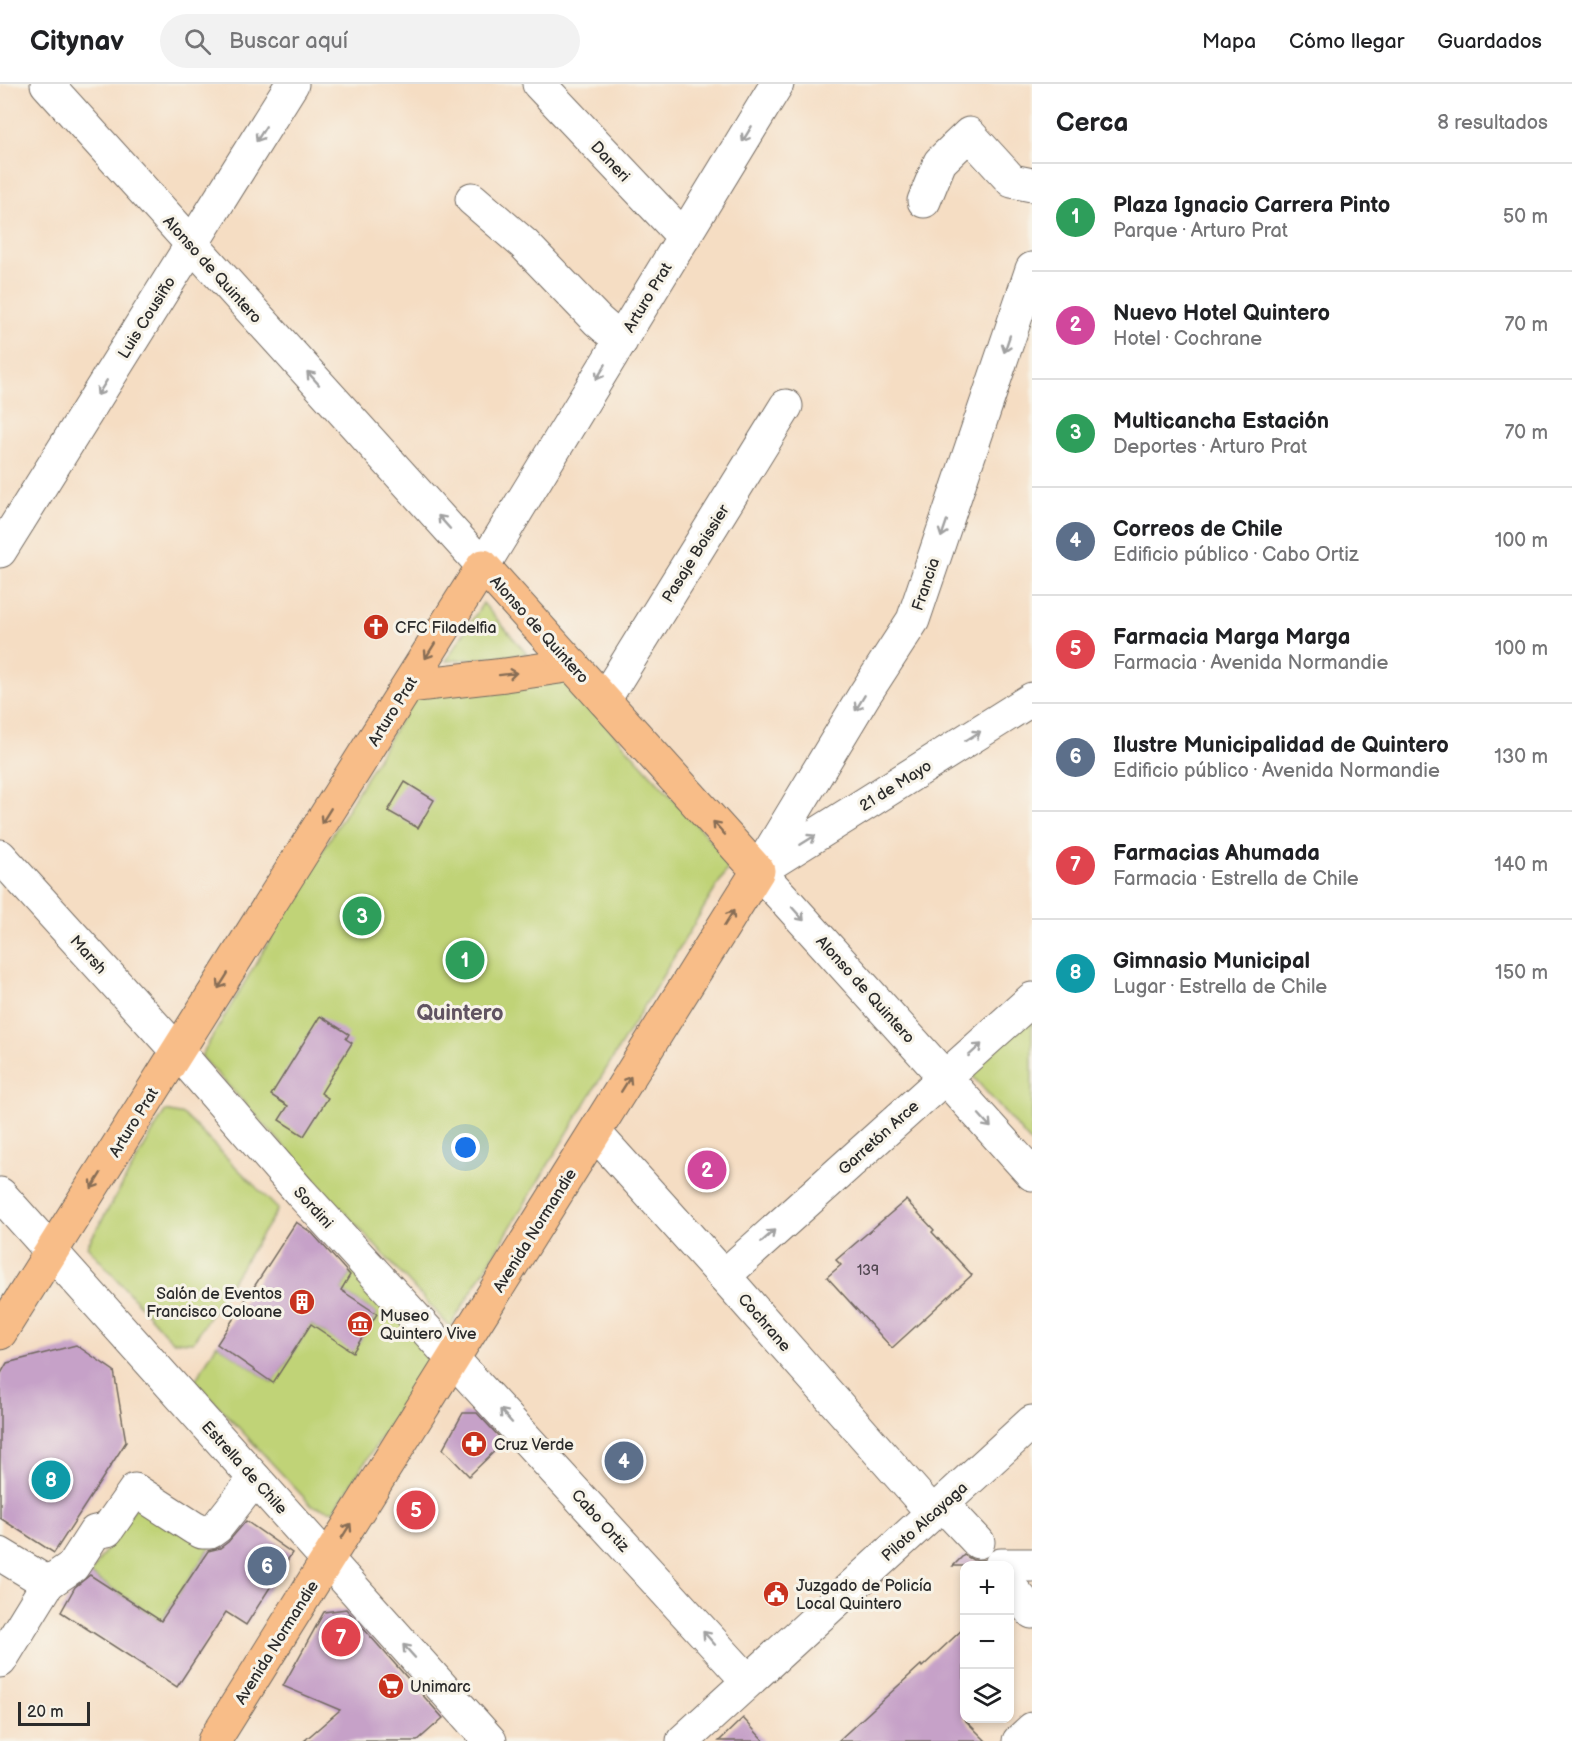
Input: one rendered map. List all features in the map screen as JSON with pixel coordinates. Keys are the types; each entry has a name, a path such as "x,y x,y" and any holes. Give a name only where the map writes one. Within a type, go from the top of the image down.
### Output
{"main road":[{"name":"Alonso de Quintero","path":"483,566 758,871"},
{"name":"Arturo Prat","path":"0,1333 483,566"},
{"path":"408,686 573,665"},
{"name":"Avenida Normandie","path":"214,1741 758,871"}],"street":[{"name":"Alonso de Quintero","path":"47,84 483,566"},
{"name":"Luis Cousiño","path":"0,550 292,84"},
{"name":"Daneri","path":"539,84 684,237"},
{"name":"Arturo Prat","path":"483,566 777,84"},
{"path":"924,201 940,162 969,134 1012,181 1032,184"},
{"path":"472,199 524,244 598,321 621,341"},
{"name":"Francia","path":"758,871 913,620 1032,269"},
{"name":"Pasaje Boissier","path":"604,700 786,406"},
{"name":"21 de Mayo","path":"758,871 1032,699"},
{"name":"Marsh","path":"0,856 178,1052"},
{"name":"Alonso de Quintero","path":"758,871 1032,1174"},
{"name":"Garretón Arce","path":"724,1276 1032,999"},
{"name":"Sordini","path":"178,1052 300,1192 453,1359"},
{"name":"Cochrane","path":"595,1133 937,1508 1006,1561"},
{"name":"Estrella de Chile","path":"0,1194 490,1741"},
{"name":"Cabo Ortiz","path":"453,1359 748,1681"},
{"name":"Piloto Alcayaga","path":"683,1741 1032,1422"},
{"path":"0,1661 48,1583 73,1566 95,1532 107,1530 135,1490 194,1528 202,1532 210,1532 217,1527 255,1479"},
{"path":"0,1554 48,1583"},
{"name":"Cochrane","path":"1014,1573 1032,1612"},
{"path":"230,1741 245,1693"},
{"path":"1019,1741 1032,1729"}],"green space":[{"path":"483,603 527,654 446,661"},
{"path":"560,674 731,863 450,1327 201,1056 414,697"},
{"path":"1032,1016 1032,1144 970,1073"},
{"path":"165,1111 184,1115 278,1209 193,1342 172,1341 87,1246"},
{"path":"355,1267 437,1350 334,1511 312,1506 195,1381 217,1344 273,1383 311,1324 353,1351 377,1314 341,1290"},
{"path":"140,1499 211,1546 161,1621 90,1574"}],"building":[{"path":"405,782 434,800 418,828 388,811"},
{"path":"320,1016 349,1034 346,1039 352,1043 321,1093 328,1098 304,1136 279,1120 288,1106 271,1095"},
{"path":"906,1200 972,1275 892,1348 827,1277 841,1265 836,1260"},
{"name":"Salón de Eventos Francisco Coloane","path":"296,1222 312,1233 350,1275 341,1290 377,1314 353,1352 311,1324 273,1383 217,1344"},
{"path":"76,1345 114,1371 126,1442 54,1553 0,1518 0,1375 7,1363"},
{"name":"Cruz Verde","path":"463,1413 477,1413 504,1442 469,1476 443,1449"},
{"path":"246,1521 292,1553 246,1625 226,1612 177,1687 61,1612 75,1587 90,1575 161,1621 208,1551 220,1548 228,1542"},
{"path":"964,1555 973,1560 984,1560 960,1561 960,1566 953,1566"},
{"path":"346,1609 443,1718 417,1741 304,1741 340,1710 283,1686 324,1612"},
{"path":"960,1632 960,1723 968,1723 986,1741 838,1741 921,1665 922,1667"},
{"path":"743,1718 764,1741 719,1741"}],"place":[{"name":"CFC Filadelfia","path":"376,627"},
{"name":"Multicancha Estación","path":"362,916"},
{"name":"Plaza Ignacio Carrera Pinto","path":"465,960"},
{"name":"Nuevo Hotel Quintero","path":"707,1170"},
{"name":"Salón de Eventos Francisco Coloane","path":"302,1302"},
{"name":"Museo Quintero Vive","path":"360,1324"},
{"name":"Cruz Verde","path":"474,1444"},
{"name":"Correos de Chile","path":"624,1461"},
{"name":"Gimnasio Municipal","path":"51,1480"},
{"name":"Farmacia Marga Marga","path":"416,1510"},
{"name":"Ilustre Municipalidad de Quintero","path":"267,1566"},
{"name":"Juzgado de Policía Local Quintero","path":"776,1594"},
{"name":"Farmacias Ahumada","path":"341,1637"},
{"name":"Unimarc","path":"391,1686"}],"district":[{"name":"Quintero","path":"460,1012"}]}
